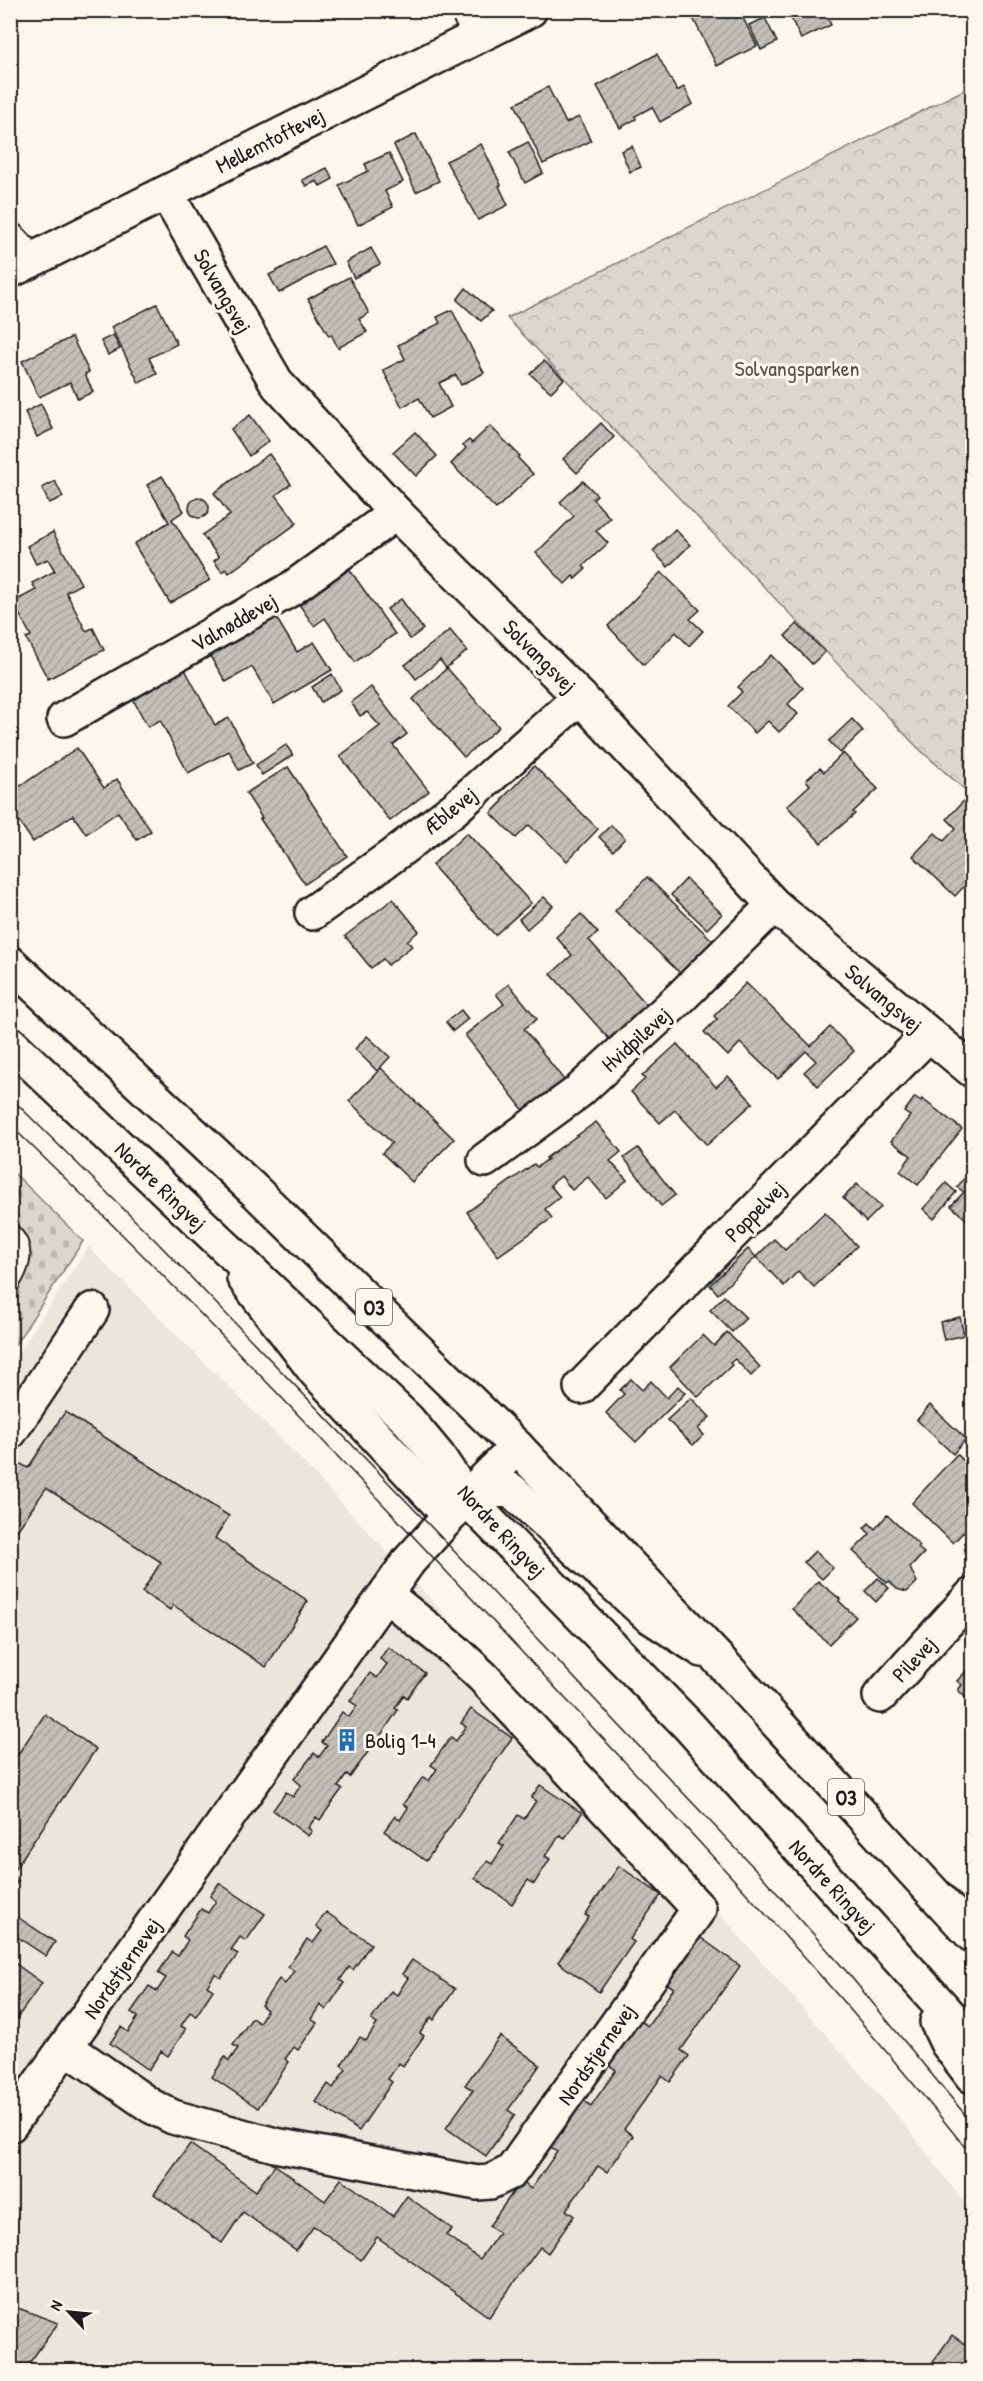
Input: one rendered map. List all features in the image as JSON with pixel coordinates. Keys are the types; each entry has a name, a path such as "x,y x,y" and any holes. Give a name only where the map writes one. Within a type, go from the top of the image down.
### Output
{"street":[{"name":"Mellemtoftevej","path":"17,257 166,193 467,24 530,10"},
{"name":"Solvangsvej","path":"166,193 278,385 396,513 580,697 774,905 972,1070"},
{"name":"Valnøddevej","path":"64,719 291,589 396,513"},
{"name":"Æblevej","path":"312,913 454,809 580,697"},
{"name":"Hvidpilevej","path":"485,1160 578,1092 679,999 774,905"},
{"name":"O3","path":"10,963 256,1192 518,1447 723,1664 972,1935"},
{"name":"Poppelvej","path":"581,1388 928,1035"},
{"name":"Nordre Ringvej","path":"10,1043 408,1420 438,1456 458,1507 687,1724 972,2040"},
{"path":"10,1432 92,1310"},
{"name":"Nordstjernevej","path":"10,2125 409,1561 458,1507 518,1447"},
{"path":"458,1507 487,1491 512,1490 648,1615 723,1664"},
{"name":"Nordstjernevej","path":"66,2047 151,2106 173,2117 275,2145 477,2183 490,2182 512,2172 699,1909 483,1677 453,1649 386,1595"},
{"name":"Pilevej","path":"880,1696 972,1595"},
{"path":"917,1980 947,2043 972,2076"}],"lane":[{"path":"10,1234 16,1239 20,1252 19,1264 10,1281"}],"shaded area":[{"path":"88,1247 295,1453 676,1864 906,2126 972,2213 972,2370 11,2370 11,1364"}],"green space":[{"name":"Solvangsparken","path":"972,86 972,796 918,748 507,318"},
{"path":"11,1170 83,1241 11,1351"}],"building":[{"path":"689,10 739,10 757,46 717,66"},
{"path":"787,10 824,10 831,25 801,39"},
{"path":"765,18 777,42 761,50 749,25"},
{"path":"657,54 677,91 684,87 693,104 660,122 652,107 635,116 636,119 620,128 597,86"},
{"path":"548,87 566,123 579,117 591,141 543,164 515,104"},
{"path":"416,134 439,181 416,192 394,145"},
{"path":"528,142 543,173 525,183 509,152"},
{"path":"481,144 508,205 478,220 446,161"},
{"path":"632,146 641,167 630,172 621,151"},
{"path":"389,153 403,182 385,191 393,207 358,225 339,185 368,171 365,164"},
{"path":"327,168 333,179 320,186 317,181 306,186 302,180"},
{"path":"323,246 333,264 279,293 269,275"},
{"path":"371,248 380,264 354,278 346,262"},
{"path":"349,277 369,313 359,319 367,332 338,348 308,299"},
{"path":"466,288 492,311 481,321 457,300"},
{"path":"157,304 177,344 149,358 157,374 139,383 111,327"},
{"path":"452,310 484,373 461,385 456,375 439,383 451,407 430,418 419,398 402,407 383,370 405,359 398,345 440,323 437,317"},
{"path":"113,335 120,349 108,355 101,341"},
{"path":"72,337 89,372 85,374 93,392 78,399 70,382 39,397 22,361"},
{"path":"544,361 564,379 551,392 530,374"},
{"path":"41,404 53,429 37,437 25,412"},
{"path":"250,415 269,441 249,456 231,429"},
{"path":"601,423 614,437 577,473 563,459"},
{"path":"490,426 520,456 518,458 533,474 496,509 451,464 466,448 463,445 469,440 472,443"},
{"path":"415,432 437,456 416,476 393,452"},
{"path":"269,454 291,484 276,495 297,523 229,573 226,569 222,572 214,561 219,557 202,535 230,515 214,493"},
{"path":"162,476 184,511 172,519 210,580 170,603 134,544 169,522 147,485"},
{"path":"55,481 63,497 49,503 42,488"},
{"path":"583,481 597,495 593,499 610,518 596,531 608,543 583,566 586,569 575,579 573,576 565,584 536,553 574,516 560,502"},
{"path":"199,498 206,501 209,508 206,515 199,518 192,515 189,508 192,501"},
{"path":"675,529 690,545 668,567 653,551"},
{"path":"53,532 81,584 66,592 86,631 93,628 104,650 48,679 26,638 31,636 13,602 36,590 32,583 55,571 48,559 36,564 27,546"},
{"path":"345,563 395,634 355,662 325,618 314,626 296,600"},
{"path":"661,572 700,610 690,619 703,631 689,646 676,632 644,665 608,626"},
{"path":"401,599 423,629 410,639 387,609"},
{"path":"272,611 297,652 314,642 332,670 274,704 252,667 226,682 208,653"},
{"path":"797,624 825,652 812,664 785,636"},
{"path":"450,630 467,651 446,668 440,660 416,679 405,665"},
{"path":"771,655 803,688 788,704 798,714 779,732 768,721 755,733 728,706 742,692 738,687"},
{"path":"181,662 215,725 229,718 253,763 239,770 229,751 188,773 160,720 148,727 128,690"},
{"path":"447,668 499,727 464,757 413,699"},
{"path":"332,674 341,690 321,702 312,687"},
{"path":"371,687 407,734 393,745 429,791 390,821 340,756 380,726 367,712 360,716 351,702"},
{"path":"852,719 863,731 840,753 829,741"},
{"path":"286,745 293,755 262,775 256,765"},
{"path":"77,748 104,788 117,779 151,831 137,840 118,812 86,834 73,815 33,842 10,808 10,793"},
{"path":"843,753 878,789 853,812 855,814 821,843 787,806 810,785 806,780 820,768 824,772"},
{"path":"534,766 598,829 567,861 529,825 516,838 491,813"},
{"path":"288,767 347,856 305,884 260,819 262,818 246,793"},
{"path":"968,796 972,800 972,882 970,880 955,896 913,856 935,833 944,841 956,828 947,819"},
{"path":"611,825 625,838 613,851 599,837"},
{"path":"467,833 531,903 495,935 432,865"},
{"path":"647,877 714,942 682,975 615,911"},
{"path":"686,879 722,914 707,929 671,895"},
{"path":"544,897 553,906 527,929 519,919"},
{"path":"393,899 419,931 407,941 412,946 388,965 383,959 371,968 345,936"},
{"path":"581,914 598,933 589,940 648,1006 610,1040 551,974 572,955 556,937"},
{"path":"746,983 811,1046 830,1027 854,1051 818,1086 804,1072 816,1061 806,1051 778,1079 740,1043 728,1056 704,1032 717,1019 714,1016"},
{"path":"509,984 537,1019 524,1029 564,1080 524,1111 465,1035 504,1004 496,994"},
{"path":"461,1010 468,1019 453,1031 446,1022"},
{"path":"367,1036 390,1057 377,1071 355,1049"},
{"path":"677,1044 716,1087 728,1076 753,1103 707,1145 675,1110 660,1123 631,1092 645,1079 642,1076"},
{"path":"381,1068 454,1139 412,1182 382,1153 392,1143 349,1101"},
{"path":"915,1097 921,1101 922,1099 962,1129 918,1185 900,1171 911,1156 891,1141 910,1116 904,1112"},
{"path":"596,1122 621,1152 610,1161 627,1180 606,1198 588,1177 572,1190 561,1176 550,1185 560,1197 545,1209 552,1218 498,1256 467,1212 534,1164 537,1167"},
{"path":"638,1148 675,1195 661,1206 624,1158"},
{"path":"972,1169 972,1213 967,1220 951,1206 964,1192 957,1187"},
{"path":"946,1183 956,1192 934,1219 923,1209"},
{"path":"857,1184 881,1207 866,1222 843,1198"},
{"path":"825,1212 857,1246 814,1287 798,1271 784,1286 756,1257 774,1239 785,1250"},
{"path":"748,1249 756,1257 718,1294 710,1285"},
{"path":"724,1296 746,1318 732,1332 710,1310"},
{"path":"960,1317 964,1335 944,1340 940,1322"},
{"path":"727,1332 760,1367 751,1376 735,1359 730,1363 732,1365 698,1397 670,1367 703,1335 714,1346"},
{"path":"631,1379 642,1390 651,1381 667,1398 678,1386 685,1393 636,1442 606,1413 624,1394 620,1390"},
{"path":"691,1398 710,1417 698,1429 704,1435 693,1445 667,1420"},
{"path":"930,1405 966,1439 953,1454 917,1420"},
{"path":"65,1412 229,1516 215,1538 308,1601 266,1667 173,1605 170,1610 142,1592 161,1562 46,1488 10,1541 10,1462 12,1459 28,1468"},
{"path":"957,1454 972,1469 972,1512 968,1517 972,1523 953,1543 912,1503"},
{"path":"887,1515 920,1546 918,1548 924,1553 910,1568 917,1582 907,1592 897,1589 889,1581 887,1583 853,1551 870,1534 864,1528 869,1523 875,1529"},
{"path":"815,1551 833,1568 822,1579 804,1562"},
{"path":"878,1578 889,1588 876,1602 865,1591"},
{"path":"818,1581 840,1599 839,1601 856,1617 829,1644 792,1609"},
{"name":"Bolig 1-4","path":"388,1647 425,1673 407,1698 404,1695 395,1708 398,1710 379,1738 375,1735 366,1747 370,1749 350,1777 347,1774 338,1787 342,1789 320,1820 316,1817 308,1828 312,1831 308,1836 273,1810 286,1792 293,1797 301,1785 294,1779 314,1753 319,1757 327,1746 322,1742 342,1712 349,1717 357,1706 350,1701 370,1673 377,1678 387,1664 380,1659"},
{"path":"972,1665 972,1704 958,1690 962,1685 957,1681"},
{"path":"471,1709 512,1738 426,1861 384,1831 395,1816 400,1820 408,1808 403,1804 423,1777 429,1781 437,1769 431,1765 451,1737 456,1741 466,1727 461,1723"},
{"path":"45,1714 96,1749 10,1876 10,1766"},
{"path":"540,1785 582,1813 565,1838 560,1835 545,1856 550,1859 534,1884 528,1880 512,1904 475,1878 487,1861 492,1864 504,1846 499,1843 518,1815 524,1819 536,1801 531,1798"},
{"path":"619,1866 661,1895 630,1939 634,1942 599,1992 558,1962 589,1917 585,1915"},
{"path":"10,1876 18,1881 10,1892"},
{"path":"219,1883 265,1914 246,1941 240,1937 231,1950 238,1954 221,1978 215,1974 207,1986 213,1990 196,2016 190,2012 181,2026 186,2029 168,2056 161,2051 149,2070 110,2043 121,2027 128,2032 138,2017 131,2012 149,1986 157,1991 166,1978 158,1973 172,1952 178,1956 188,1940 183,1936 201,1909 208,1913 216,1901 210,1896"},
{"path":"10,1912 55,1942 46,1956 10,1932"},
{"path":"326,1912 371,1944 353,1970 349,1967 340,1980 344,1983 326,2010 320,2005 311,2019 317,2023 298,2050 294,2047 285,2059 289,2062 258,2108 212,2077 225,2057 229,2061 238,2048 233,2045 252,2018 259,2023 267,2010 261,2005 279,1979 285,1984 294,1971 288,1967 307,1939 313,1943 322,1931 316,1926"},
{"path":"697,1935 740,1966 681,2050 689,2056 670,2082 662,2076 624,2129 633,2136 607,2172 598,2166 566,2210 574,2216 548,2253 540,2247 489,2317 377,2237 361,2260 314,2226 296,2250 243,2212 222,2243 154,2194 190,2144 256,2191 275,2165 325,2201 341,2179 393,2216 407,2196 452,2229 446,2235 480,2259 499,2233 489,2226 521,2181 531,2189 557,2152 548,2145 581,2098 591,2106 616,2070 606,2063 637,2019 648,2026 674,1988 664,1982"},
{"path":"412,1960 455,1989 434,2020 431,2017 420,2033 424,2036 403,2066 399,2063 388,2079 392,2082 359,2131 316,2102 328,2084 333,2088 346,2069 341,2065 360,2037 366,2041 377,2024 371,2020 391,1991 397,1995 408,1978 402,1974"},
{"path":"13,1962 42,1983 10,2028 10,1966"},
{"path":"500,2036 540,2065 508,2110 515,2115 486,2156 446,2128 473,2090 465,2085"},
{"path":"10,2305 58,2323 26,2370 10,2370"},
{"path":"952,2335 970,2348 972,2345 972,2370 927,2370"},
{"path":"337,2361 348,2370 329,2370"}],"tram line":[{"path":"10,1097 155,1240 761,1875 847,1972 972,2123"},
{"path":"10,1125 76,1188 268,1384 635,1773 808,1961 972,2156"}],"place":[{"name":"Bolig 1-4","path":"347,1740"}]}
